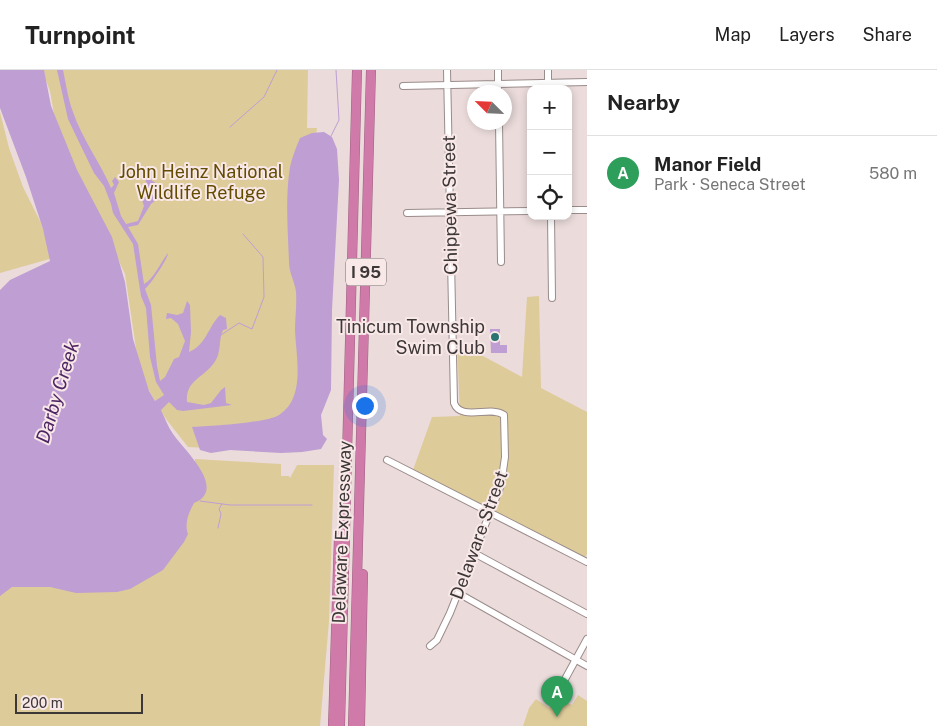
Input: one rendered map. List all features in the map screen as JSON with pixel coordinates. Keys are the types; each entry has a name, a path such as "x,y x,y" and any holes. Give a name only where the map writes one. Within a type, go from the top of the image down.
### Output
{"highway":[{"name":"Delaware Expressway","path":"340,726 357,70"},
{"name":"Delaware Expressway","path":"353,726 371,70"},
{"path":"333,726 338,561 347,446"},
{"path":"360,474 363,524 360,726"},
{"path":"328,726 334,688"},
{"path":"361,693 365,726"}],"street":[{"name":"Chippewa Street","path":"447,70 453,341"},
{"path":"498,70 498,84"},
{"path":"548,70 548,85"},
{"path":"558,85 587,82"},
{"path":"403,86 527,85"},
{"path":"499,130 501,262"},
{"path":"572,210 587,210"},
{"path":"407,213 527,211"},
{"path":"551,220 552,298"},
{"name":"Delaware Street","path":"430,646 437,640 458,593 501,485 505,468 504,416 501,412 466,412 456,407 454,401 453,341"},
{"path":"388,460 587,562"},
{"path":"474,552 587,614"},
{"path":"458,593 587,666"},
{"path":"558,692 587,640"}],"green space":[{"name":"John Heinz National Wildlife Refuge","path":"42,70 308,70 307,128 317,128 313,159 299,393 267,451 188,447 166,419 148,389 138,362 125,274 117,257 107,249 54,114 50,91"},
{"path":"0,112 9,148 23,187 41,223 53,258 0,273"},
{"path":"539,296 541,388 587,412 587,554 585,557 413,470 432,417 460,416 457,342 522,377 527,297"},
{"path":"195,459 281,464 281,476 289,476 290,478 297,465 334,465 329,621 320,726 0,726 0,587 195,463"},
{"path":"578,695 587,701 587,726 523,726 529,708 536,699 549,708 556,697 572,705"}],"water":[{"name":"Darby Creek","path":"0,70 44,70 51,106 77,170 112,237 125,282 133,339 149,391 155,401 164,395 156,382 150,357 146,308 141,296 133,244 113,213 104,186 94,173 68,119 57,70 63,70 70,102 77,122 111,188 114,185 112,181 115,177 119,182 114,193 121,216 126,224 138,221 144,206 142,200 148,188 145,178 147,175 165,189 160,193 161,196 151,204 138,225 128,227 138,244 144,284 154,275 168,253 151,283 145,289 151,305 160,381 165,377 174,359 179,357 185,341 178,324 171,318 166,319 167,313 177,315 183,313 187,301 190,305 191,332 189,352 199,345 220,315 226,318 227,329 223,330 216,359 210,368 192,384 187,395 187,402 204,405 211,403 225,387 226,403 232,405 183,411 177,410 169,402 161,410 173,434 200,469 207,489 203,497 194,503 190,510 187,522 188,534 184,542 163,570 130,589 117,592 76,593 50,587 12,587 0,596 0,290 10,280 50,261 43,229 0,108"},
{"path":"324,132 332,137 337,149 339,180 332,310 331,390 321,415 323,435 327,439 321,449 302,452 281,453 230,450 211,453 200,450 192,427 238,424 273,418 287,408 293,398 298,376 295,330 296,297 289,266 288,179 300,138 312,133"},
{"name":"Tinicum Township Swim Club","path":"490,329 500,329 500,345 507,345 507,353 491,353"}],"waterway":[{"path":"230,127 264,97 277,70"},
{"path":"331,136 339,120 336,70"},
{"path":"221,335 239,323 252,329 264,297 263,257 243,234"},
{"path":"200,501 230,505 312,505"},
{"path":"218,528 221,514 219,509 222,504"}],"place":[{"name":"Tinicum Township Swim Club","path":"495,337"},
{"name":"Manor Field","path":"557,717"}]}
